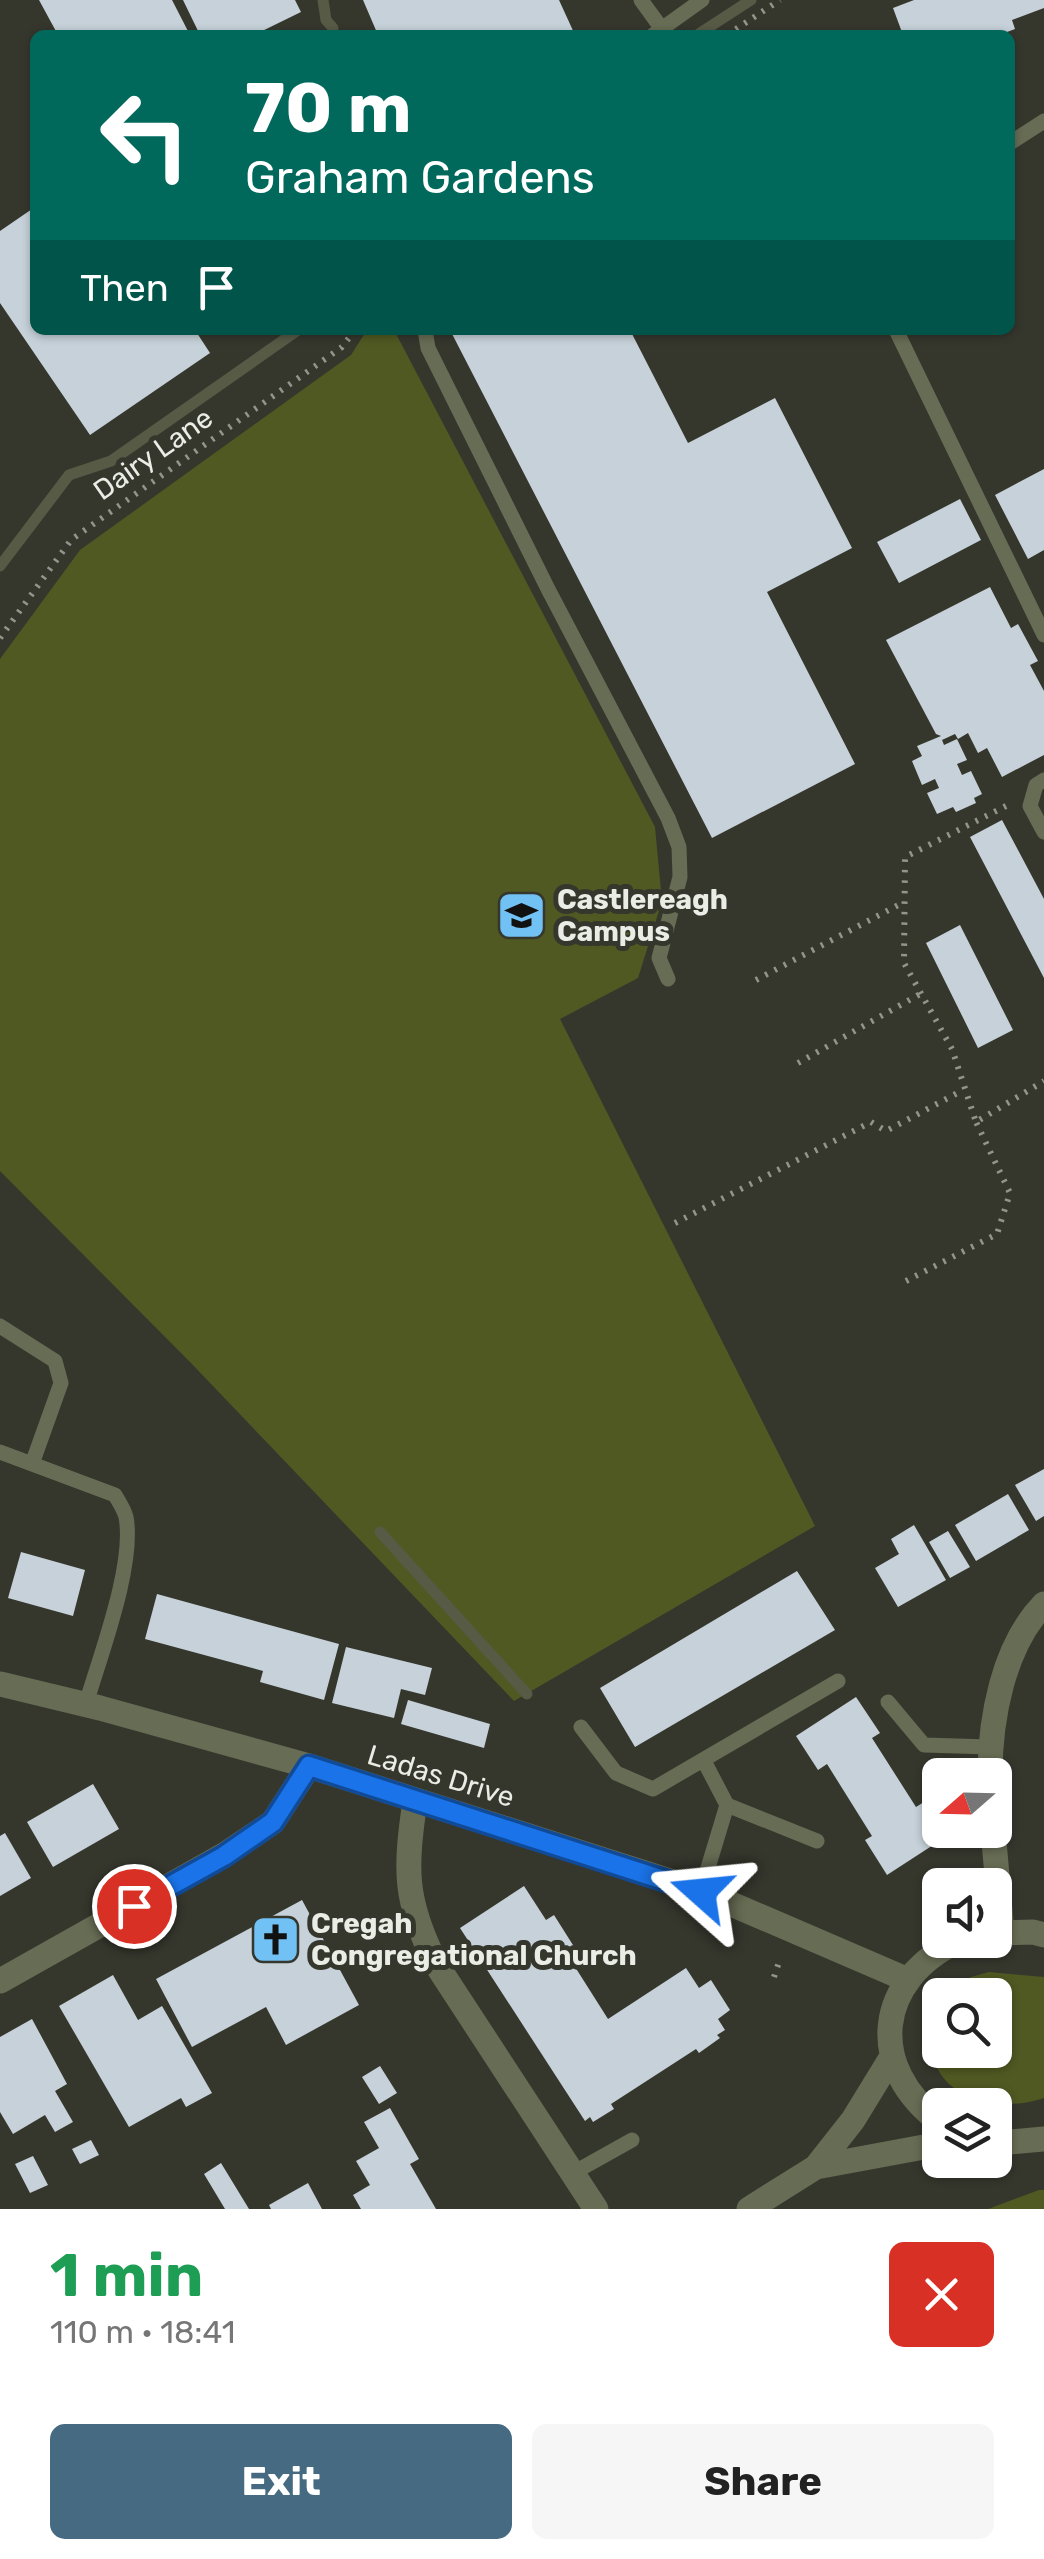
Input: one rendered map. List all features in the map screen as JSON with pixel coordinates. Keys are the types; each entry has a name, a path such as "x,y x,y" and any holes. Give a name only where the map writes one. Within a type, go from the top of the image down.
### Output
{"street":[{"path":"990,1758 1004,1681 1017,1642 1044,1604"},
{"name":"Ladas Drive","path":"0,1684 309,1766 701,1892 908,1980"},
{"path":"0,1980 224,1856 273,1822 309,1766"},
{"path":"415,1801 406,1877 416,1924 436,1964 596,2209"},
{"path":"1012,1933 1040,1932"},
{"path":"922,2106 906,2091 890,2058 887,2035 908,1980 930,1958"},
{"path":"749,2209 816,2167 853,2120 890,2058"},
{"path":"1012,2142 1044,2138"},
{"path":"816,2167 922,2147"}],"lane":[{"path":"641,0 657,30"},
{"path":"661,30 702,0"},
{"path":"1015,141 1044,122"},
{"path":"426,335 428,348 513,520 668,818 679,847 680,876 658,958 668,979"},
{"path":"898,335 1044,634"},
{"path":"1044,780 1036,785 1030,806 1044,832"},
{"path":"0,1326 54,1361 61,1383 32,1464"},
{"path":"0,1452 115,1495 126,1514 126,1544 112,1616 86,1704"},
{"path":"582,1727 616,1773 653,1789 838,1681"},
{"path":"888,1702 924,1745 990,1747"},
{"path":"704,1761 727,1805 817,1841"},
{"path":"701,1892 727,1805"},
{"path":"573,2173 632,2140"}],"path":[{"path":"735,30 780,0"},
{"name":"Dairy Lane","path":"0,638 71,540 342,348 352,335"},
{"path":"906,1281 997,1234 1010,1193 976,1122 952,1049 904,963 905,856 1010,803 1030,806"},
{"path":"756,980 904,902"},
{"path":"798,1063 920,994"},
{"path":"976,1122 1044,1081"},
{"path":"675,1223 872,1122 886,1131 964,1090"}],"green space":[{"path":"364,335 397,335 655,827 662,901 638,978 560,1019 815,1526 514,1701 191,1363 0,1171 0,659 80,550 351,355"},
{"path":"989,1972 1044,1977 1044,2098 1012,2104 1012,2088 954,2088 937,2068 1012,2068 1012,1978 971,1977"},
{"path":"1044,2190 1044,2209 988,2209"}],"building":[{"path":"39,0 172,0 187,30 55,30"},
{"path":"183,0 295,0 301,12 264,30 198,30"},
{"path":"363,0 559,0 573,30 376,30"},
{"path":"914,0 1044,0 1044,8 1012,20 1012,30 901,30 893,8"},
{"path":"30,210 30,335 198,335 210,353 90,435 0,303 0,231"},
{"path":"453,335 633,335 688,443 775,398 852,548 767,592 855,764 712,838"},
{"path":"1044,469 1044,550 1028,559 995,495"},
{"path":"960,499 981,540 899,583 877,542"},
{"path":"990,587 1011,628 1018,624 1038,661 1030,665 1044,691 1044,755 1002,777 987,748 978,753 968,733 958,739 955,734 942,740 944,745 957,739 967,760 957,764 962,775 971,771 982,794 974,798 976,803 956,812 953,807 937,814 927,793 939,788 935,779 922,785 912,761 922,756 917,746 941,736 936,734 886,640"},
{"path":"1002,820 1044,899 1044,978 970,837"},
{"path":"960,925 1013,1030 978,1048 926,943"},
{"path":"1044,1469 1044,1516 1036,1521 1015,1485"},
{"path":"1008,1494 1029,1530 976,1561 955,1525"},
{"path":"914,1525 946,1580 898,1607 875,1568 899,1554 891,1539"},
{"path":"948,1531 970,1567 950,1578 929,1542"},
{"path":"21,1552 85,1570 73,1616 8,1598"},
{"path":"797,1571 835,1630 635,1747 600,1688"},
{"path":"157,1594 339,1644 324,1700 260,1682 263,1671 145,1639"},
{"path":"346,1647 432,1668 425,1695 401,1689 394,1718 332,1703"},
{"path":"856,1697 880,1733 872,1738 916,1807 922,1803 922,1848 929,1848 887,1875 865,1840 872,1836 827,1764 818,1770 796,1736"},
{"path":"408,1700 490,1724 484,1748 401,1724"},
{"path":"93,1784 119,1829 53,1867 27,1822"},
{"path":"5,1833 31,1878 0,1896 0,1836"},
{"path":"524,1886 546,1920 554,1915 578,1953 570,1959 608,2019 686,1968 699,1988 711,1980 730,2010 718,2019 725,2030 717,2035 720,2038 699,2053 696,2049 611,2104 614,2109 593,2122 590,2117 585,2121 460,1928"},
{"name":"Cregah Congregational Church","path":"302,1900 359,2005 286,2045 266,2007 192,2047 156,1979"},
{"path":"113,1975 138,2020 162,2006 212,2093 186,2107 181,2098 129,2127 59,2006"},
{"path":"32,2019 67,2084 55,2091 73,2122 55,2132 45,2115 13,2134 0,2112 0,2037"},
{"path":"380,2066 397,2093 379,2104 362,2077"},
{"path":"390,2108 419,2159 410,2164 436,2209 361,2209 353,2195 370,2185 356,2161 379,2148 364,2122"},
{"path":"91,2140 99,2155 80,2164 72,2149"},
{"path":"33,2156 48,2185 30,2193 15,2164"},
{"path":"221,2163 249,2209 225,2209 204,2174"},
{"path":"308,2183 322,2209 271,2209 269,2205"}],"waterway":[{"path":"323,0 326,20 333,28"},
{"path":"705,30 751,0"},
{"path":"0,566 69,475 111,461 291,335"},
{"path":"380,1532 527,1694"}],"place":[{"name":"Castlereagh Campus","path":"522,915"},
{"name":"Cregah Congregational Church","path":"276,1939"}],"route":[{"path":"134,1906 224,1856 273,1822 309,1766 701,1892"}]}
